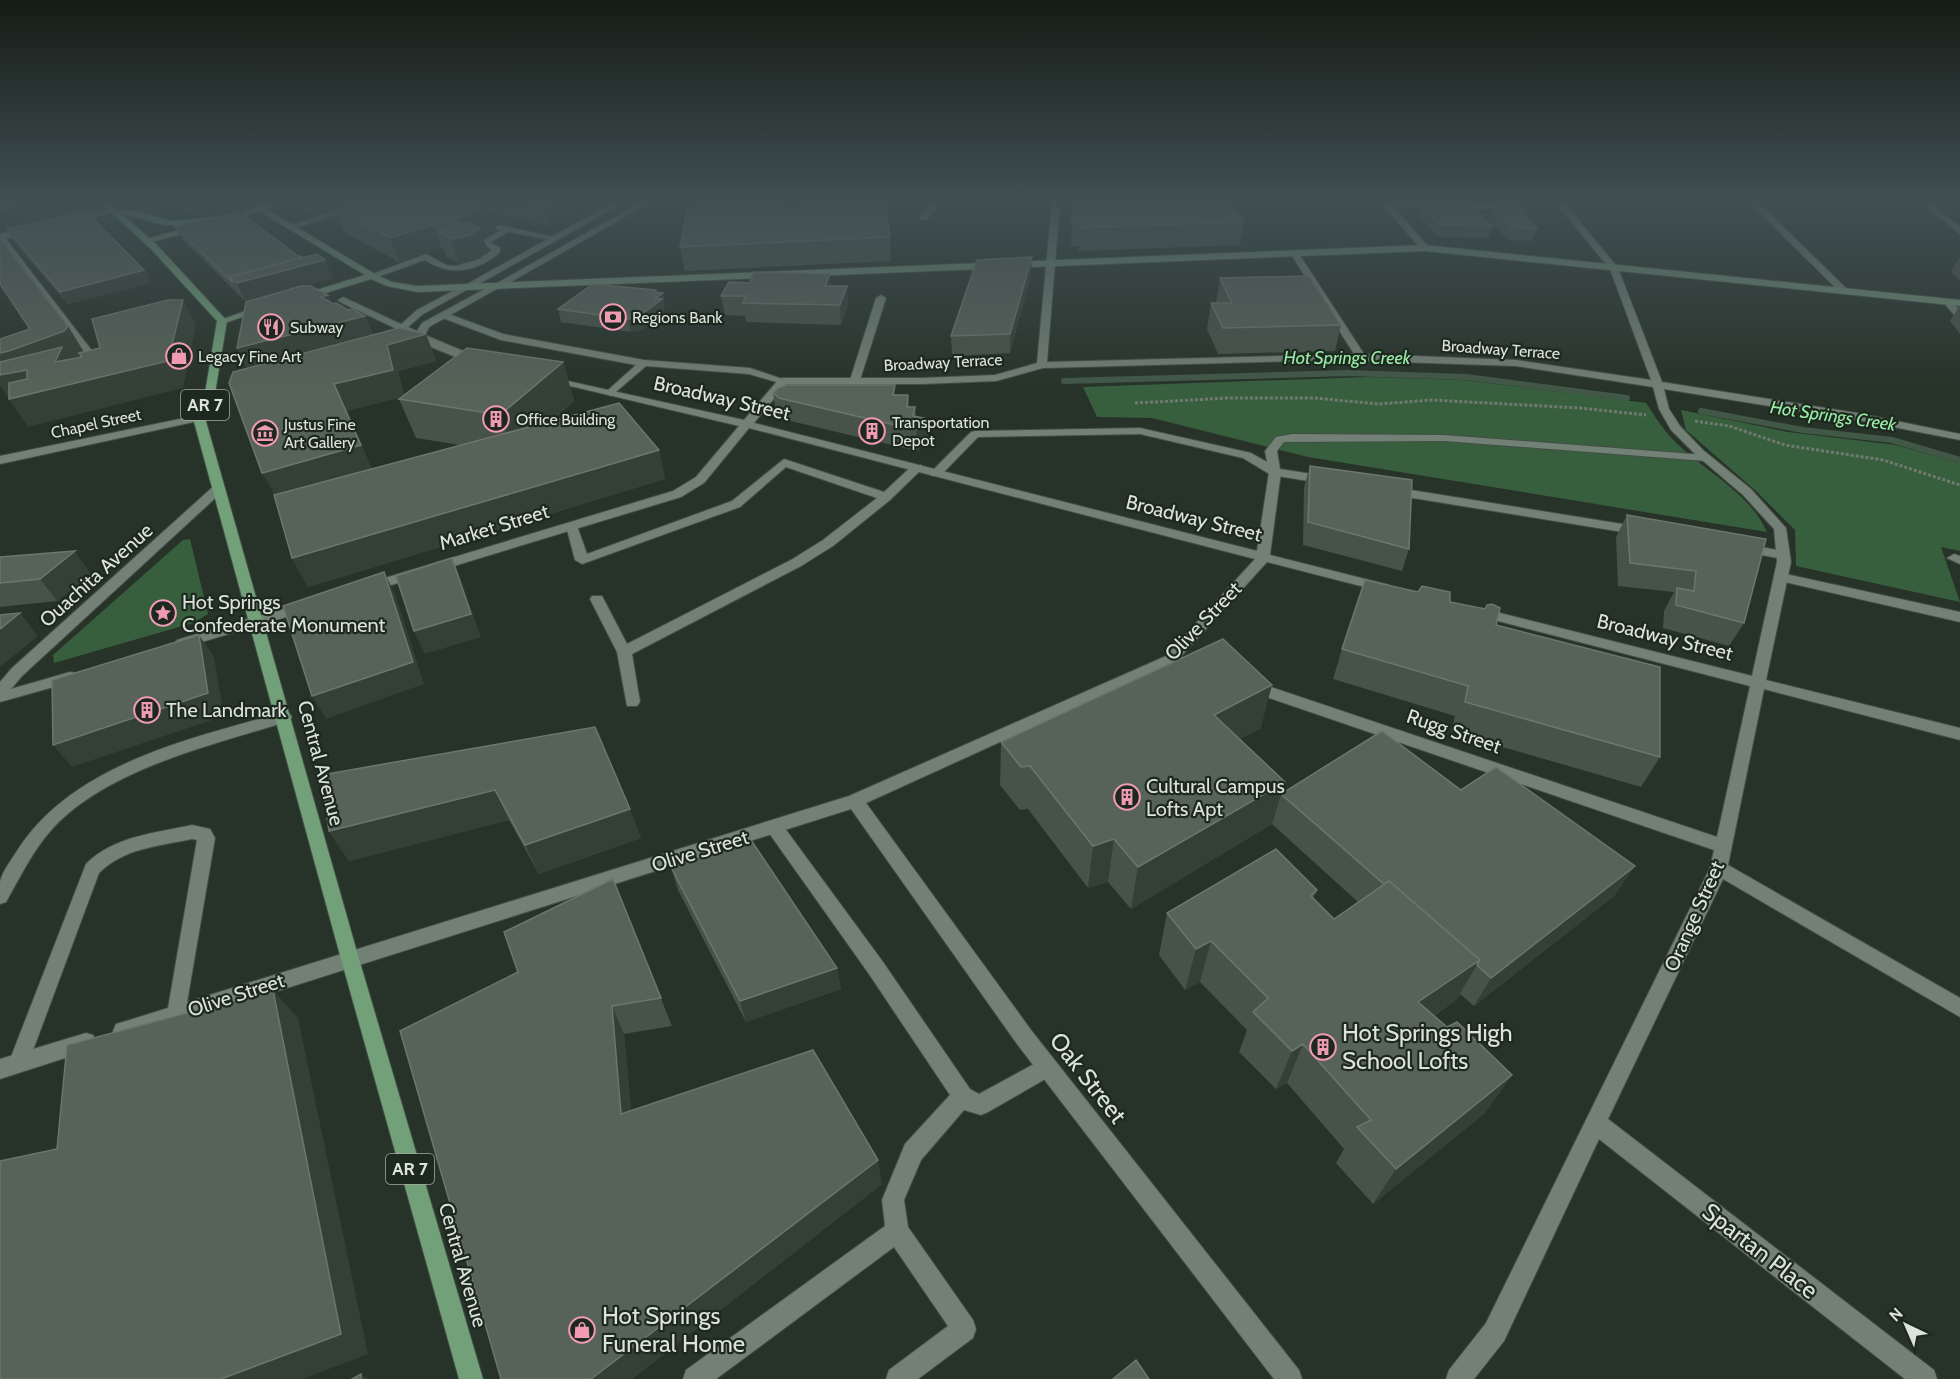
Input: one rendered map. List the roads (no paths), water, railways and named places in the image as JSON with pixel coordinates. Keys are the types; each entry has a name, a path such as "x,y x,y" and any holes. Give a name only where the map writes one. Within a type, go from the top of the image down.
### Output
{"main road":[{"path":"170,265 222,321 276,305"},
{"path":"354,265 390,284 417,289 1017,265"},
{"path":"1598,265 1960,303"},
{"path":"297,298 372,276"},
{"name":"AR 7","path":"199,418 210,393 222,321"},
{"name":"Central Avenue","path":"199,418 350,959 471,1379"}],"street":[{"path":"22,265 88,352 79,361 60,368"},
{"path":"372,276 401,265"},
{"path":"440,265 455,268 469,265"},
{"path":"408,333 420,312 506,265"},
{"path":"408,333 534,265"},
{"path":"1042,365 1051,265"},
{"path":"1302,265 1359,356"},
{"path":"1818,265 1844,291"},
{"name":"Orange Street","path":"1458,1379 1495,1332 1719,868 1781,577 1783,555 1780,528 1747,492 1706,458 1675,428 1669,418 1614,267"},
{"path":"855,380 881,298"},
{"path":"343,300 408,333 469,358 491,364"},
{"path":"1948,302 1960,316"},
{"name":"Broadway Terrace","path":"443,315 501,337 644,363 750,371 783,381 996,378 1042,365 1359,356 1515,363 1585,370 1658,385 1895,422 1960,436"},
{"path":"611,393 644,363"},
{"name":"Broadway Street","path":"535,374 746,424 1401,592"},
{"name":"Market Street","path":"356,591 677,494 700,480 783,381"},
{"name":"Chapel Street","path":"0,460 199,418"},
{"path":"936,473 975,434 1140,431 1247,455 1275,472 1334,481"},
{"path":"1263,558 1275,472 1271,451 1280,439 1292,437 1444,438 1706,458"},
{"path":"572,526 582,560 736,504 784,463 886,497"},
{"path":"624,652 796,563 828,543 886,497 917,468"},
{"name":"Ouachita Avenue","path":"0,692 17,672 164,541 219,488"},
{"path":"1382,489 1653,533"},
{"path":"1736,547 1783,555"},
{"name":"Olive Street","path":"0,1069 775,828 855,801 1177,661 1263,558"},
{"path":"1781,577 1960,616"},
{"path":"597,599 624,652 632,702"},
{"path":"167,648 312,604"},
{"name":"Broadway Street","path":"1470,610 1960,734"},
{"path":"0,697 89,671"},
{"name":"Rugg Street","path":"1239,682 1723,846"},
{"path":"0,897 30,843 56,815 92,790 131,769 170,754 284,717"},
{"name":"Oak Street","path":"855,801 1047,1067 1290,1379"},
{"path":"775,828 876,968 963,1096 971,1103 981,1105 1047,1067"},
{"path":"19,1062 92,869 100,858 119,848 192,832 204,834 206,838 177,1014"},
{"path":"1719,868 1960,1008"},
{"path":"898,1379 964,1329 897,1231 893,1200 913,1152 963,1096"},
{"name":"Spartan Place","path":"1596,1123 1925,1379"},
{"path":"695,1379 897,1231"}],"waterway":[{"name":"Hot Springs Creek","path":"1064,381 1348,373 1466,377 1627,398"},
{"name":"Hot Springs Creek","path":"1701,411 1803,430 1892,440 1960,460"}],"place":[{"name":"Regions Bank","path":"613,317"},
{"name":"Subway","path":"271,327"},
{"name":"Legacy Fine Art","path":"179,356"},
{"name":"Office Building","path":"496,419"},
{"name":"Transportation Depot","path":"872,431"},
{"name":"Justus Fine Art Gallery","path":"265,433"},
{"name":"Hot Springs Confederate Monument","path":"163,613"},
{"name":"The Landmark","path":"147,710"},
{"name":"Cultural Campus Lofts Apt","path":"1127,797"},
{"name":"Hot Springs High School Lofts","path":"1323,1047"},
{"name":"Hot Springs Funeral Home","path":"582,1330"}]}
